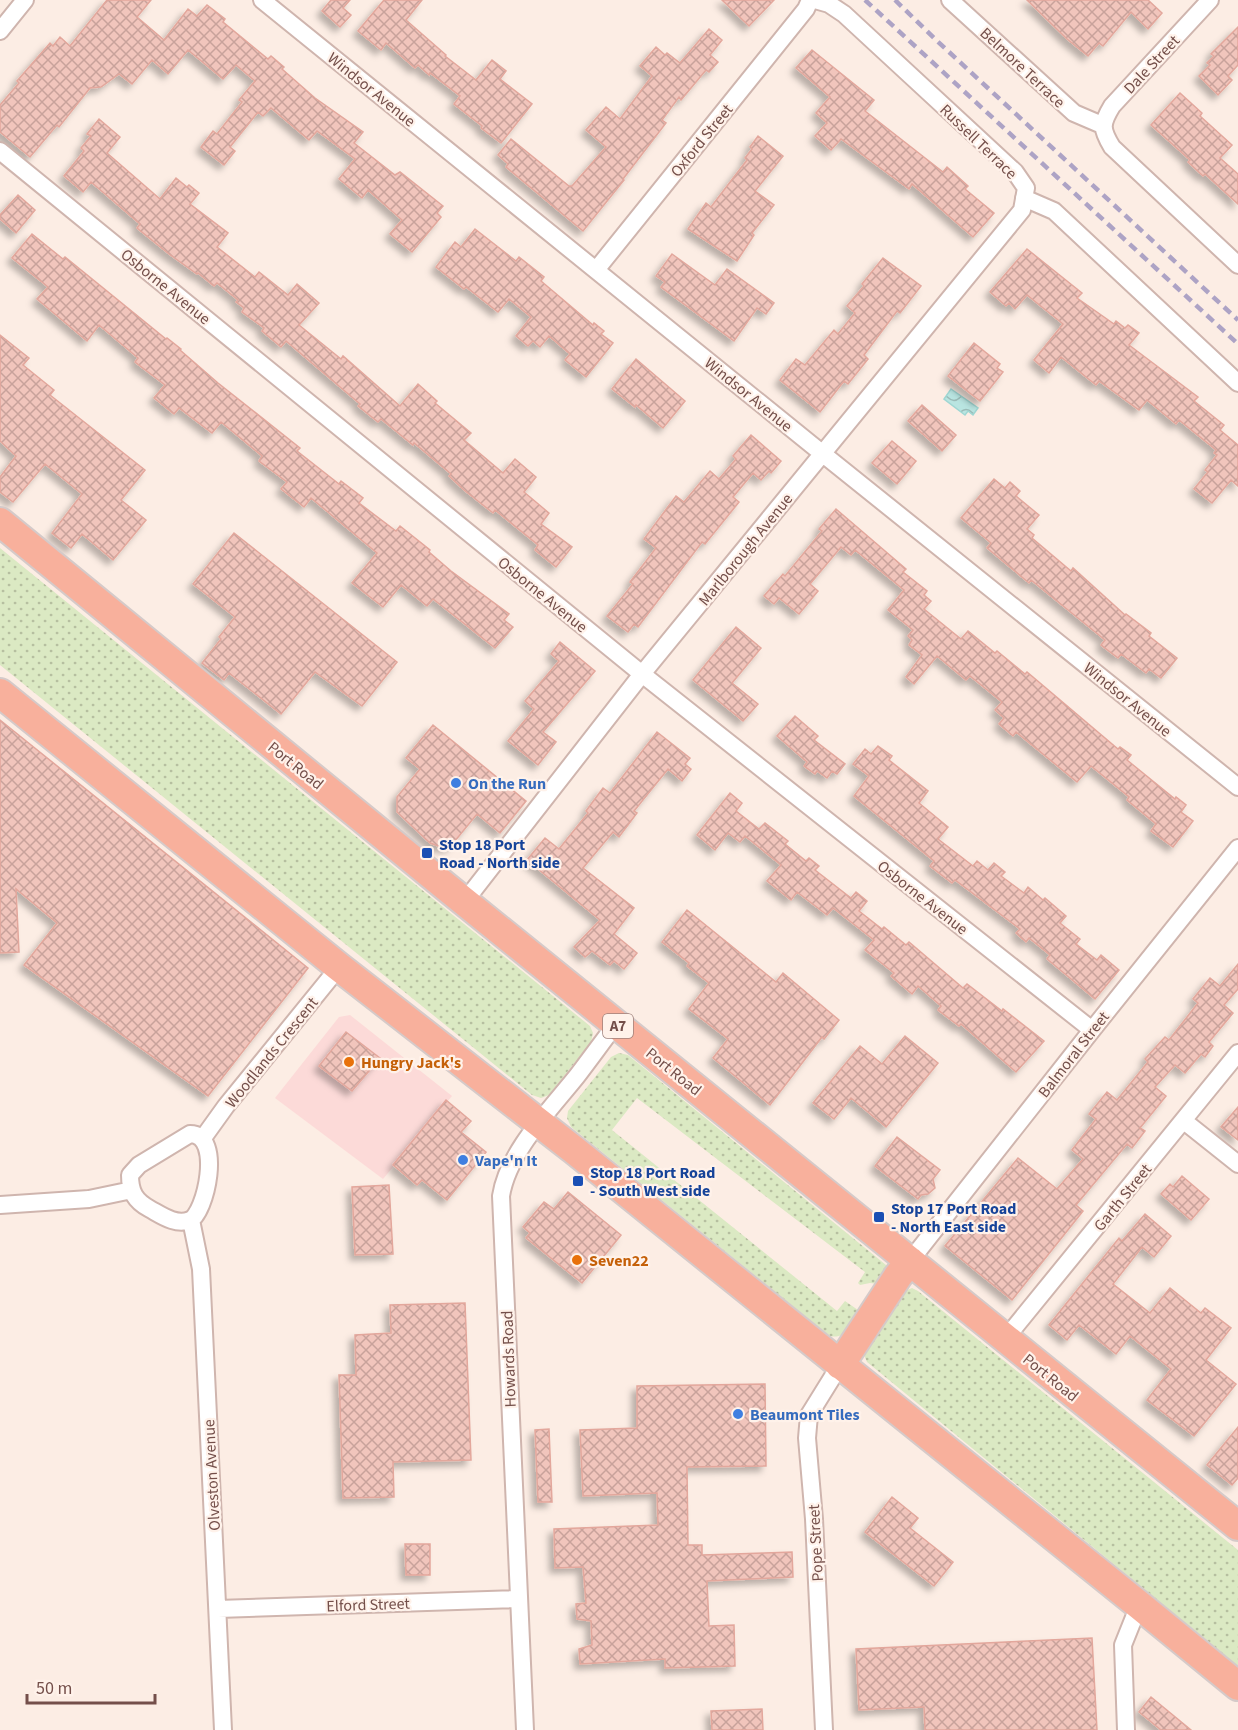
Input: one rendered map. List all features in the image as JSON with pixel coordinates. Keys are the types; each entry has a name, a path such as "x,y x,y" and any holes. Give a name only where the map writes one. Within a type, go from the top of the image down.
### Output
{"highway":[{"name":"Port Road","path":"0,522 1005,1340 1238,1526"},
{"path":"0,693 339,967 539,1122 1238,1686"},
{"path":"840,1365 910,1261"}],"street":[{"path":"0,31 25,0"},
{"name":"Windsor Avenue","path":"262,0 1238,787"},
{"name":"Belmore Terrace","path":"950,0 1074,113 1103,130 1112,147 1238,265"},
{"name":"Dale Street","path":"1103,130 1112,106 1210,0"},
{"name":"Oxford Street","path":"596,270 810,3"},
{"name":"Russell Terrace","path":"810,3 828,4 844,14 1015,172 1026,188 1024,198 1054,211 1238,383"},
{"name":"Osborne Avenue","path":"0,150 642,674 1092,1030"},
{"name":"Marlborough Avenue","path":"465,901 642,674 1019,213 1024,198"},
{"name":"Balmoral Street","path":"910,1261 1238,848"},
{"name":"Woodlands Crescent","path":"203,1138 226,1106 339,967"},
{"name":"Howards Road","path":"525,1730 501,1196 504,1179 513,1161 539,1122 616,1024"},
{"name":"Garth Street","path":"1005,1340 1238,1053"},
{"path":"1184,1121 1238,1164"},
{"path":"190,1134 198,1134 203,1138 208,1149 209,1166 201,1206 191,1220 183,1222 166,1218 140,1204 132,1190 130,1175 140,1165 190,1134"},
{"path":"0,1204 89,1199 132,1190"},
{"name":"Olveston Avenue","path":"191,1220 201,1269 223,1730"},
{"name":"Pope Street","path":"824,1730 814,1519 807,1438 812,1409 840,1365"},
{"name":"Elford Street","path":"218,1609 518,1599"},
{"path":"1126,1730 1123,1645 1139,1605"}],"shaded area":[{"path":"350,1015 452,1096 383,1179 275,1098 339,1017"}],"green space":[{"path":"0,548 590,1026 593,1033 591,1042 549,1095 541,1098 532,1095 0,665"},
{"path":"619,1053 628,1055 886,1265 878,1284 860,1285 858,1283 865,1272 637,1098 612,1130 837,1311 845,1301 858,1310 856,1321 850,1330 840,1336 830,1336 571,1127 567,1118 568,1111 611,1057"},
{"path":"912,1288 1238,1550 1238,1666 867,1362 864,1355 866,1348 900,1293"}],"water":[{"path":"951,389 978,408 973,415 968,411 965,415 944,399"}],"building":[{"path":"107,0 151,0 137,17 164,40 188,9 197,16 207,5 225,19 223,22 268,59 271,56 284,67 282,69 315,98 363,132 354,143 395,175 400,172 443,206 437,213 441,217 412,252 390,234 402,220 368,190 362,198 339,179 355,159 317,131 309,140 271,108 263,116 258,112 230,147 235,151 224,165 201,147 213,131 217,134 242,102 239,100 255,81 236,65 223,79 188,50 168,74 152,60 132,84 119,74 101,87 90,88 59,127 57,125 30,157 0,132 0,105 19,83 17,81 50,43 53,46 60,37 70,46"},
{"path":"331,0 350,0 343,8 351,15 340,27 322,11"},
{"path":"384,0 422,0 406,20 445,56 476,80 492,60 506,71 500,79 532,104 501,143 454,104 460,96 418,65 415,68 386,43 381,50 358,31"},
{"path":"722,0 774,0 749,26"},
{"path":"1027,0 1148,0 1162,13 1148,29 1131,12 1103,46 1099,43 1088,56"},
{"path":"1238,27 1238,65 1228,76 1232,80 1218,95 1199,76 1210,65 1207,63 1214,56 1211,54"},
{"path":"709,29 722,40 710,55 718,62 709,72 706,70 681,100 679,97 662,120 666,123 583,231 506,167 508,164 498,155 511,139 569,186 572,186 606,147 586,130 606,107 620,119 652,76 640,66 656,47 680,63"},
{"path":"812,50 874,100 865,111 943,172 947,167 968,186 965,189 994,213 973,237 912,184 909,189 841,139 831,150 815,136 827,123 816,113 830,97 796,68"},
{"path":"1180,93 1202,113 1200,116 1232,145 1220,158 1238,174 1238,204 1205,174 1203,176 1188,162 1190,160 1151,125"},
{"path":"99,119 120,137 107,153 160,199 176,178 199,193 190,204 228,233 217,247 255,277 259,272 288,295 297,284 319,303 299,325 341,359 343,356 400,406 418,384 437,401 435,403 471,433 464,440 503,473 515,459 536,477 524,492 549,513 541,524 572,547 556,567 535,550 538,545 495,510 493,513 464,490 449,476 451,474 414,443 413,445 381,419 378,422 286,341 281,347 262,331 264,328 242,312 244,308 236,302 238,300 217,283 214,286 137,228 140,224 91,182 83,192 64,176 84,151 81,148 91,136 87,134"},
{"path":"758,136 783,156 755,191 774,205 752,233 754,235 737,261 688,229 706,203 711,207 747,160 745,158 752,149 750,147"},
{"path":"18,195 35,210 16,233 0,219 0,215"},
{"path":"475,229 516,261 519,257 544,277 541,281 593,325 594,323 604,331 601,334 613,343 586,377 565,360 570,354 549,336 540,347 533,341 528,346 516,336 531,317 509,299 498,312 436,267 455,242 461,247"},
{"path":"32,234 63,259 65,257 181,349 218,383 300,448 297,451 339,484 341,481 363,498 359,503 396,531 400,526 430,550 429,552 451,571 509,614 504,620 513,627 495,648 433,599 427,606 401,585 383,607 352,583 377,553 311,498 304,507 281,489 287,482 259,461 262,456 221,422 212,433 179,408 174,414 154,398 165,385 135,362 138,358 99,325 87,341 37,299 48,287 12,258"},
{"path":"1027,249 1082,293 1077,298 1114,324 1116,321 1125,328 1128,325 1139,333 1129,345 1198,397 1194,401 1224,425 1220,430 1238,445 1238,486 1231,480 1212,503 1194,489 1208,472 1205,470 1217,455 1214,453 1216,450 1179,420 1176,424 1147,400 1139,410 1099,381 1096,385 1061,357 1049,373 1034,360 1063,324 1027,295 1015,309 1009,303 1006,306 990,292"},
{"path":"672,254 715,285 727,269 774,303 766,314 757,308 734,341 661,287 665,282 656,276"},
{"path":"883,258 921,286 900,313 897,311 864,355 868,359 848,384 844,381 820,412 780,380 796,359 805,365 834,330 838,334 855,313 847,306"},
{"path":"0,335 29,358 23,365 54,390 50,395 145,470 121,500 146,520 113,560 82,534 71,548 52,533 82,494 45,464 13,502 0,492 0,477 16,456 0,441"},
{"path":"974,343 1000,364 997,368 1003,372 980,401 948,376"},
{"path":"636,359 685,401 663,428 636,405 635,407 612,389"},
{"path":"922,405 956,435 942,451 908,421"},
{"path":"751,435 781,461 771,473 769,471 761,480 753,473 733,497 739,502 705,544 702,542 638,627 634,624 628,632 607,616 633,584 630,582 656,548 644,539 676,496 684,502 710,471 719,479 736,459 733,456"},
{"path":"892,441 916,461 897,484 872,463"},
{"path":"994,479 1005,488 1010,482 1020,491 1016,496 1039,515 1027,529 1034,535 1032,538 1071,571 1073,568 1125,615 1151,633 1149,636 1177,658 1161,678 1149,669 1146,673 1121,654 1118,658 1101,645 1105,640 1031,580 1029,583 987,548 991,543 961,518"},
{"path":"836,509 906,569 903,572 927,591 924,595 931,601 924,609 961,639 968,631 1025,674 1027,672 1118,749 1120,747 1131,755 1127,760 1175,799 1176,797 1186,805 1181,812 1193,821 1173,847 1151,831 1156,824 1127,800 1129,797 1091,766 1077,782 1016,732 1013,736 999,724 1004,718 995,710 1002,702 970,676 966,680 937,656 914,684 906,677 922,655 909,645 912,640 908,636 913,630 888,610 904,590 855,550 851,555 841,547 810,584 818,591 799,614 779,598 774,604 764,596 783,574 785,576 822,531 819,529"},
{"path":"234,533 397,662 362,706 315,672 281,714 229,673 224,680 202,663 235,617 193,584"},
{"path":"736,627 761,648 732,683 758,704 743,721 693,680"},
{"path":"560,642 595,671 543,732 556,742 538,765 508,741 534,709 525,701 559,661 551,654"},
{"path":"795,716 818,736 814,740 845,764 837,774 832,771 827,778 817,771 815,774 804,766 807,762 777,736"},
{"path":"0,720 308,968 208,1096 24,965 57,923 16,889 19,952 0,953"},
{"name":"On the Run","path":"433,725 526,801 500,833 477,814 450,847 441,847 430,843 397,812 397,797 420,769 406,758"},
{"path":"657,732 690,758 685,764 691,769 682,781 668,769 634,811 637,813 619,837 613,832 583,868 634,908 614,934 637,953 624,969 614,961 610,965 592,951 585,957 574,947 600,920 527,860 545,838 559,849 588,813 586,811 603,788 610,793"},
{"path":"878,746 892,756 889,760 928,791 919,803 948,827 938,839 973,866 977,861 988,870 994,863 1005,872 1001,876 1024,893 1028,887 1043,900 1045,898 1066,916 1060,923 1080,939 1076,944 1097,960 1101,955 1119,970 1095,999 1047,959 1050,955 1029,938 1026,942 1016,933 1020,929 955,880 952,883 930,866 934,861 854,796 869,776 853,764 865,749 871,754"},
{"path":"730,793 742,803 736,811 759,829 765,823 788,841 785,844 806,861 809,858 819,866 815,870 851,898 856,892 867,901 859,911 906,945 909,942 963,988 967,984 1044,1041 1016,1072 961,1024 959,1026 938,1010 941,1006 918,986 912,994 891,976 894,973 865,950 874,940 833,908 827,915 797,892 791,900 767,881 781,865 745,836 740,842 728,833 715,850 697,835"},
{"path":"687,910 776,982 783,973 839,1020 824,1039 822,1037 770,1105 713,1058 728,1039 689,1009 709,983 687,966 689,963 662,942"},
{"path":"1238,964 1238,989 1224,1005 1233,1013 1209,1042 1213,1046 1205,1057 1201,1054 1185,1073 1175,1065 1155,1087 1166,1096 1140,1128 1145,1131 1132,1148 1127,1144 1076,1205 1083,1211 1012,1300 945,1246 1018,1158 1057,1189 1083,1159 1072,1150 1096,1119 1089,1114 1107,1092 1117,1100 1148,1062 1145,1059 1165,1037 1169,1040 1198,1003 1193,999 1210,978 1220,986"},
{"name":"Hungry Jack's","path":"346,1032 380,1058 352,1091 319,1066"},
{"path":"905,1036 938,1063 886,1127 851,1098 834,1119 813,1103 860,1046 882,1064"},
{"path":"446,1100 471,1121 461,1132 486,1152 447,1200 422,1180 417,1185 393,1165"},
{"path":"1238,1107 1238,1140 1221,1127"},
{"path":"897,1137 940,1170 933,1179 935,1188 918,1199 875,1166"},
{"path":"1182,1176 1209,1199 1191,1220 1161,1194 1170,1184 1173,1187"},
{"path":"389,1185 393,1254 355,1255 352,1187"},
{"name":"Seven22","path":"568,1192 621,1235 582,1283 526,1238 530,1233 523,1227 544,1202 554,1209"},
{"path":"1145,1214 1171,1236 1154,1257 1142,1247 1113,1284 1150,1313 1170,1288 1201,1313 1205,1308 1231,1328 1206,1360 1236,1384 1194,1436 1147,1400 1171,1369 1130,1336 1116,1354 1079,1325 1067,1340 1049,1325 1119,1238 1122,1241"},
{"path":"465,1303 471,1460 393,1462 394,1497 343,1498 339,1375 356,1375 355,1335 391,1333 390,1305"},
{"path":"765,1384 766,1466 687,1467 688,1545 702,1545 702,1555 792,1552 793,1577 707,1581 709,1626 734,1625 735,1666 665,1668 665,1659 580,1664 579,1649 592,1645 591,1621 577,1619 576,1604 586,1603 583,1567 555,1568 554,1529 658,1525 657,1493 583,1496 580,1430 637,1428 637,1386"},
{"path":"1238,1427 1238,1478 1232,1485 1207,1465"},
{"path":"549,1429 552,1502 538,1502 535,1430"},
{"path":"892,1497 918,1518 910,1528 953,1562 934,1586 865,1532"},
{"path":"405,1544 430,1544 430,1575 406,1575"},
{"path":"1092,1638 1097,1730 925,1730 924,1707 859,1710 856,1649"},
{"path":"1151,1697 1191,1730 1161,1730 1139,1712"},
{"path":"762,1709 763,1730 712,1730 711,1711"}],"railway":[{"path":"865,0 1238,344"},
{"path":"895,0 1238,320"}],"place":[{"name":"On the Run","path":"456,783"},
{"name":"Stop 18 Port Road - North side","path":"427,853"},
{"name":"Hungry Jack's","path":"349,1062"},
{"name":"Vape'n It","path":"463,1160"},
{"name":"Stop 18 Port Road - South West side","path":"578,1181"},
{"name":"Stop 17 Port Road - North East side","path":"879,1217"},
{"name":"Seven22","path":"577,1260"},
{"name":"Beaumont Tiles","path":"738,1414"}]}
